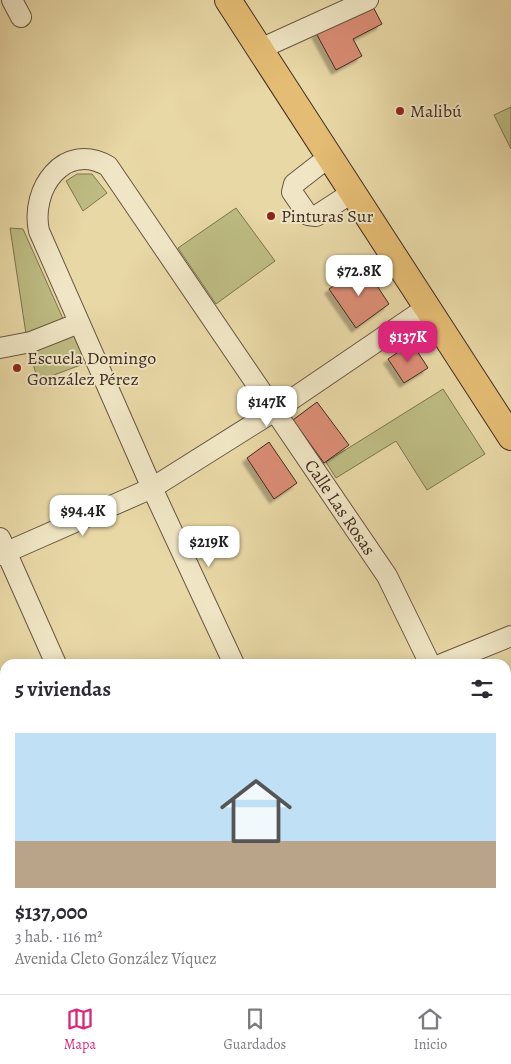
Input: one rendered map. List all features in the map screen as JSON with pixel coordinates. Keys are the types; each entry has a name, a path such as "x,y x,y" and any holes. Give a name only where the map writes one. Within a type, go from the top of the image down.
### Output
{"main road":[{"path":"228,0 511,437"}],"street":[{"path":"260,50 368,0"},
{"path":"330,156 294,184 292,192 308,215 312,216 316,216 353,192"},
{"name":"Calle Las Rosas","path":"79,323 40,230 36,216 38,201 44,186 55,172 69,161 84,157 98,160 108,166 276,410 387,576 428,659"},
{"path":"54,659 2,548 152,488 276,410 426,308"},
{"path":"0,348 31,342 79,323 152,488 232,659"},
{"path":"454,659 511,636"}],"shaded area":[{"path":"511,107 511,149 494,115"},
{"path":"77,174 92,174 107,193 83,211 66,181"},
{"path":"236,208 275,261 216,304 178,248"},
{"path":"10,228 23,229 64,321 26,334"},
{"path":"72,332 86,363 38,381 29,349"},
{"path":"443,389 485,454 427,490 396,441 336,478 326,462"}],"building":[{"path":"371,3 382,24 353,39 362,56 336,70 316,33"},
{"path":"364,266 389,304 356,328 329,289"},
{"path":"412,343 428,368 404,383 388,359"},
{"path":"317,402 349,445 324,463 293,420"},
{"path":"269,442 297,483 274,499 247,458"}],"place":[{"name":"Malibú","path":"400,111"},
{"name":"Pinturas Sur","path":"271,216"},
{"name":"Escuela Domingo González Pérez","path":"17,368"}]}
